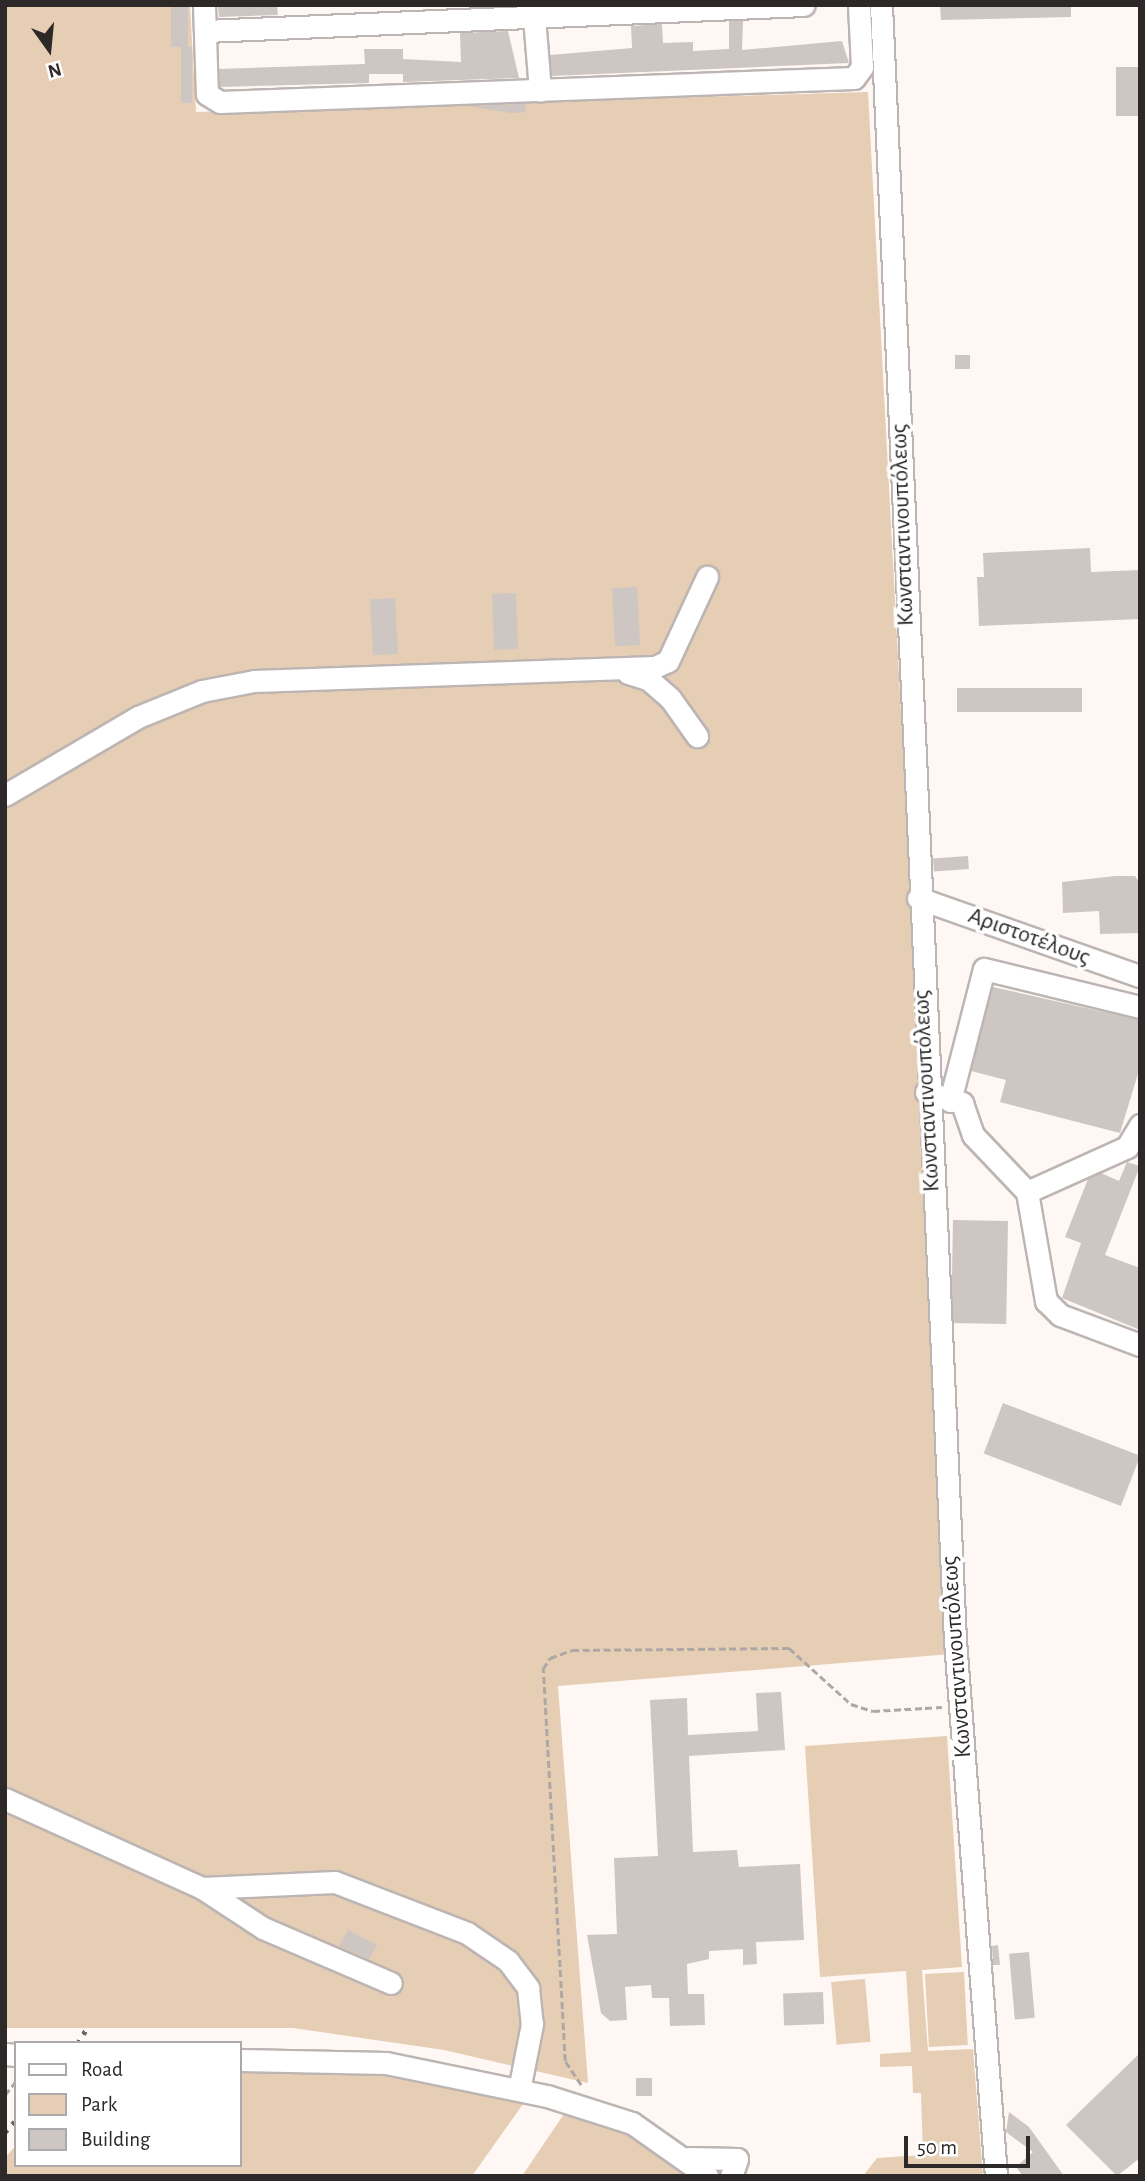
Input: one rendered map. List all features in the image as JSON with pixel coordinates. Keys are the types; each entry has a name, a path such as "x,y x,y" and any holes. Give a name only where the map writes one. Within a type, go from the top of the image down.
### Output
{"street":[{"path":"204,5 207,94 220,102 854,78 862,68 859,5"},
{"path":"206,31 533,11 803,5"},
{"name":"Κωνσταντινουπόλεως","path":"881,5 926,1092 960,1706 996,2176"},
{"path":"533,11 540,91"},
{"path":"5,795 138,717 202,691 254,681 626,672 668,661 707,577"},
{"path":"626,672 648,679 670,698 697,736"},
{"name":"Αριστοτέλους","path":"918,898 1140,976"},
{"path":"950,1101 984,970 1140,1007"},
{"path":"926,1092 962,1103 973,1135 1027,1192 1046,1301 1060,1315 1140,1345"},
{"path":"1027,1192 1127,1147 1140,1125"},
{"path":"5,1799 202,1888 263,1928 391,1983"},
{"path":"202,1888 335,1882 467,1933 508,1961 528,1988 532,2024 519,2090"},
{"path":"242,2060 386,2063 596,2109 688,2158 708,2176"},
{"path":"688,2158 737,2160 731,2176"}],"path":[{"path":"596,2109 565,2061 543,1669 550,1658 572,1650 789,1648 851,1704 873,1711 960,1706"}],"green space":[{"path":"5,5 190,5 196,112 868,92 951,1654 558,1686 588,2083 444,2050 293,2028 5,2028"},
{"path":"947,1736 962,1967 922,1970 928,2051 973,2049 983,2176 863,2176 877,2158 923,2155 921,2093 913,2093 912,2066 880,2067 880,2054 911,2052 906,1971 820,1977 805,1746"},
{"path":"964,1972 968,2045 929,2047 925,1974"},
{"path":"865,1979 870,2042 837,2045 831,1982"},
{"path":"242,2067 351,2068 523,2104 472,2176 5,2176 5,2158 14,2147 14,2167 242,2167"},
{"path":"566,2111 644,2140 687,2176 522,2176"}],"building":[{"path":"171,5 188,5 188,47 171,47"},
{"path":"218,5 277,5 278,15 219,17"},
{"path":"940,5 1071,5 1071,17 941,20"},
{"path":"729,21 743,21 742,50 842,41 849,63 552,76 550,55 632,48 631,26 662,24 663,43 693,42 693,51 729,49"},
{"path":"508,31 519,78 403,82 403,74 369,74 369,83 220,87 219,69 365,64 364,49 403,49 403,59 461,62 460,33"},
{"path":"181,47 192,47 192,103 181,103"},
{"path":"1116,67 1140,67 1140,116 1116,116"},
{"path":"525,104 526,112 511,113 468,106"},
{"path":"955,355 970,355 970,369 955,369"},
{"path":"1090,548 1091,572 1140,570 1140,619 979,626 977,577 984,577 983,553"},
{"path":"637,587 640,645 615,646 612,588"},
{"path":"516,593 518,649 494,650 492,594"},
{"path":"395,598 398,654 373,655 370,599"},
{"path":"957,688 1082,688 1082,712 957,712"},
{"path":"968,856 969,869 934,871 933,858"},
{"path":"1135,876 1140,884 1140,933 1100,934 1099,911 1063,913 1062,882"},
{"path":"993,987 1140,1020 1140,1067 1120,1133 1000,1102 1006,1080 971,1071"},
{"path":"1127,1162 1140,1166 1105,1255 1140,1268 1140,1330 1062,1298 1081,1243 1065,1237 1088,1179 1101,1173 1119,1181"},
{"path":"953,1220 1008,1221 1006,1324 951,1323"},
{"path":"1003,1403 1140,1456 1121,1506 984,1453"},
{"path":"781,1692 785,1750 689,1756 693,1852 737,1850 739,1867 800,1864 804,1940 756,1942 757,1964 743,1965 743,1949 709,1951 709,1959 687,1964 688,1994 704,1994 705,2025 670,2026 669,1998 652,1998 651,1985 625,1987 627,2020 610,2021 601,2013 587,1935 617,1934 614,1858 658,1856 650,1700 687,1698 688,1735 758,1731 756,1693"},
{"path":"348,1930 377,1945 369,1959 339,1946"},
{"path":"998,1945 1000,1965 993,1965 992,1946"},
{"path":"1029,1952 1035,2018 1015,2019 1009,1954"},
{"path":"823,1992 824,2024 784,2025 783,1993"},
{"path":"1140,2053 1140,2158 1117,2176 1066,2125"},
{"path":"636,2078 652,2078 652,2096 636,2096"},
{"path":"1009,2112 1029,2127 1064,2176 1023,2176 1016,2167 1033,2152 1006,2132"}],"railway":[{"path":"79,2041 87,2028"},
{"path":"5,2132 14,2122"}]}
